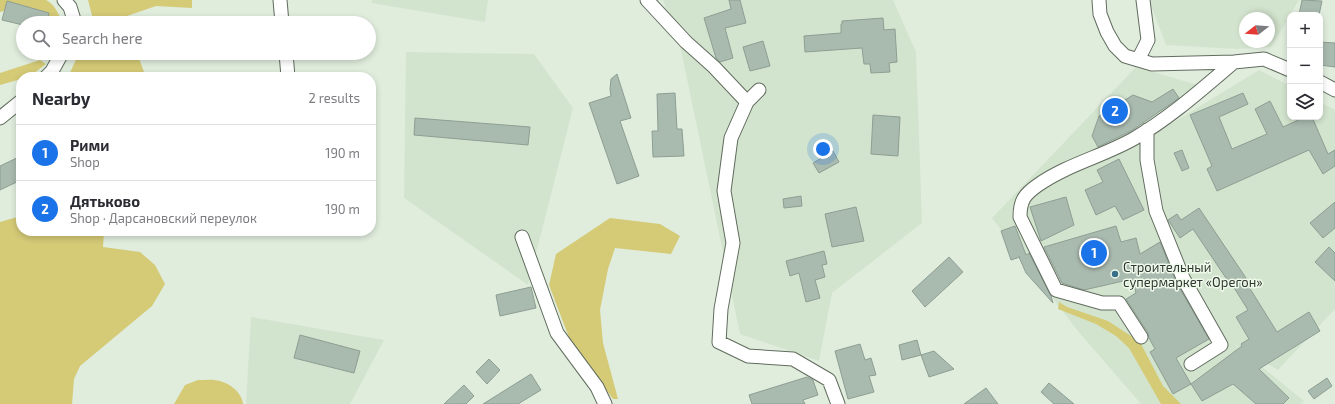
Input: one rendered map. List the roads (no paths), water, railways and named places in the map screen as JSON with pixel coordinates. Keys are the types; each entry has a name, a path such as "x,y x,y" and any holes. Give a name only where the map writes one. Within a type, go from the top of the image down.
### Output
{"street":[{"path":"64,0 70,7 73,16"},
{"path":"280,0 281,16"},
{"path":"648,0 686,42 714,67 747,102"},
{"path":"1092,0 1115,46 1125,56 1152,64 1234,62 1264,59 1287,69"},
{"path":"1100,0 1100,14"},
{"path":"1138,60 1148,40 1144,0"},
{"path":"51,72 58,60"},
{"path":"287,60 288,72"},
{"path":"1141,337 1119,303 1102,303 1056,290 1020,217 1020,206 1024,197 1038,185 1069,168 1134,138 1147,130 1181,107 1234,62"},
{"path":"1323,84 1335,90"},
{"path":"759,90 747,102 731,138 724,190 733,243 721,309 719,342 748,356 793,358 829,380 838,404"},
{"path":"0,118 16,105"},
{"path":"1147,130 1147,160 1156,211 1183,278 1221,345 1191,364"},
{"path":"522,238 557,333 597,387 605,404"}],"place":[{"name":"Дятьково","path":"1115,111"},
{"name":"Рими","path":"1094,253"},
{"name":"Строительный супермаркет «Орегон»","path":"1115,274"}]}
